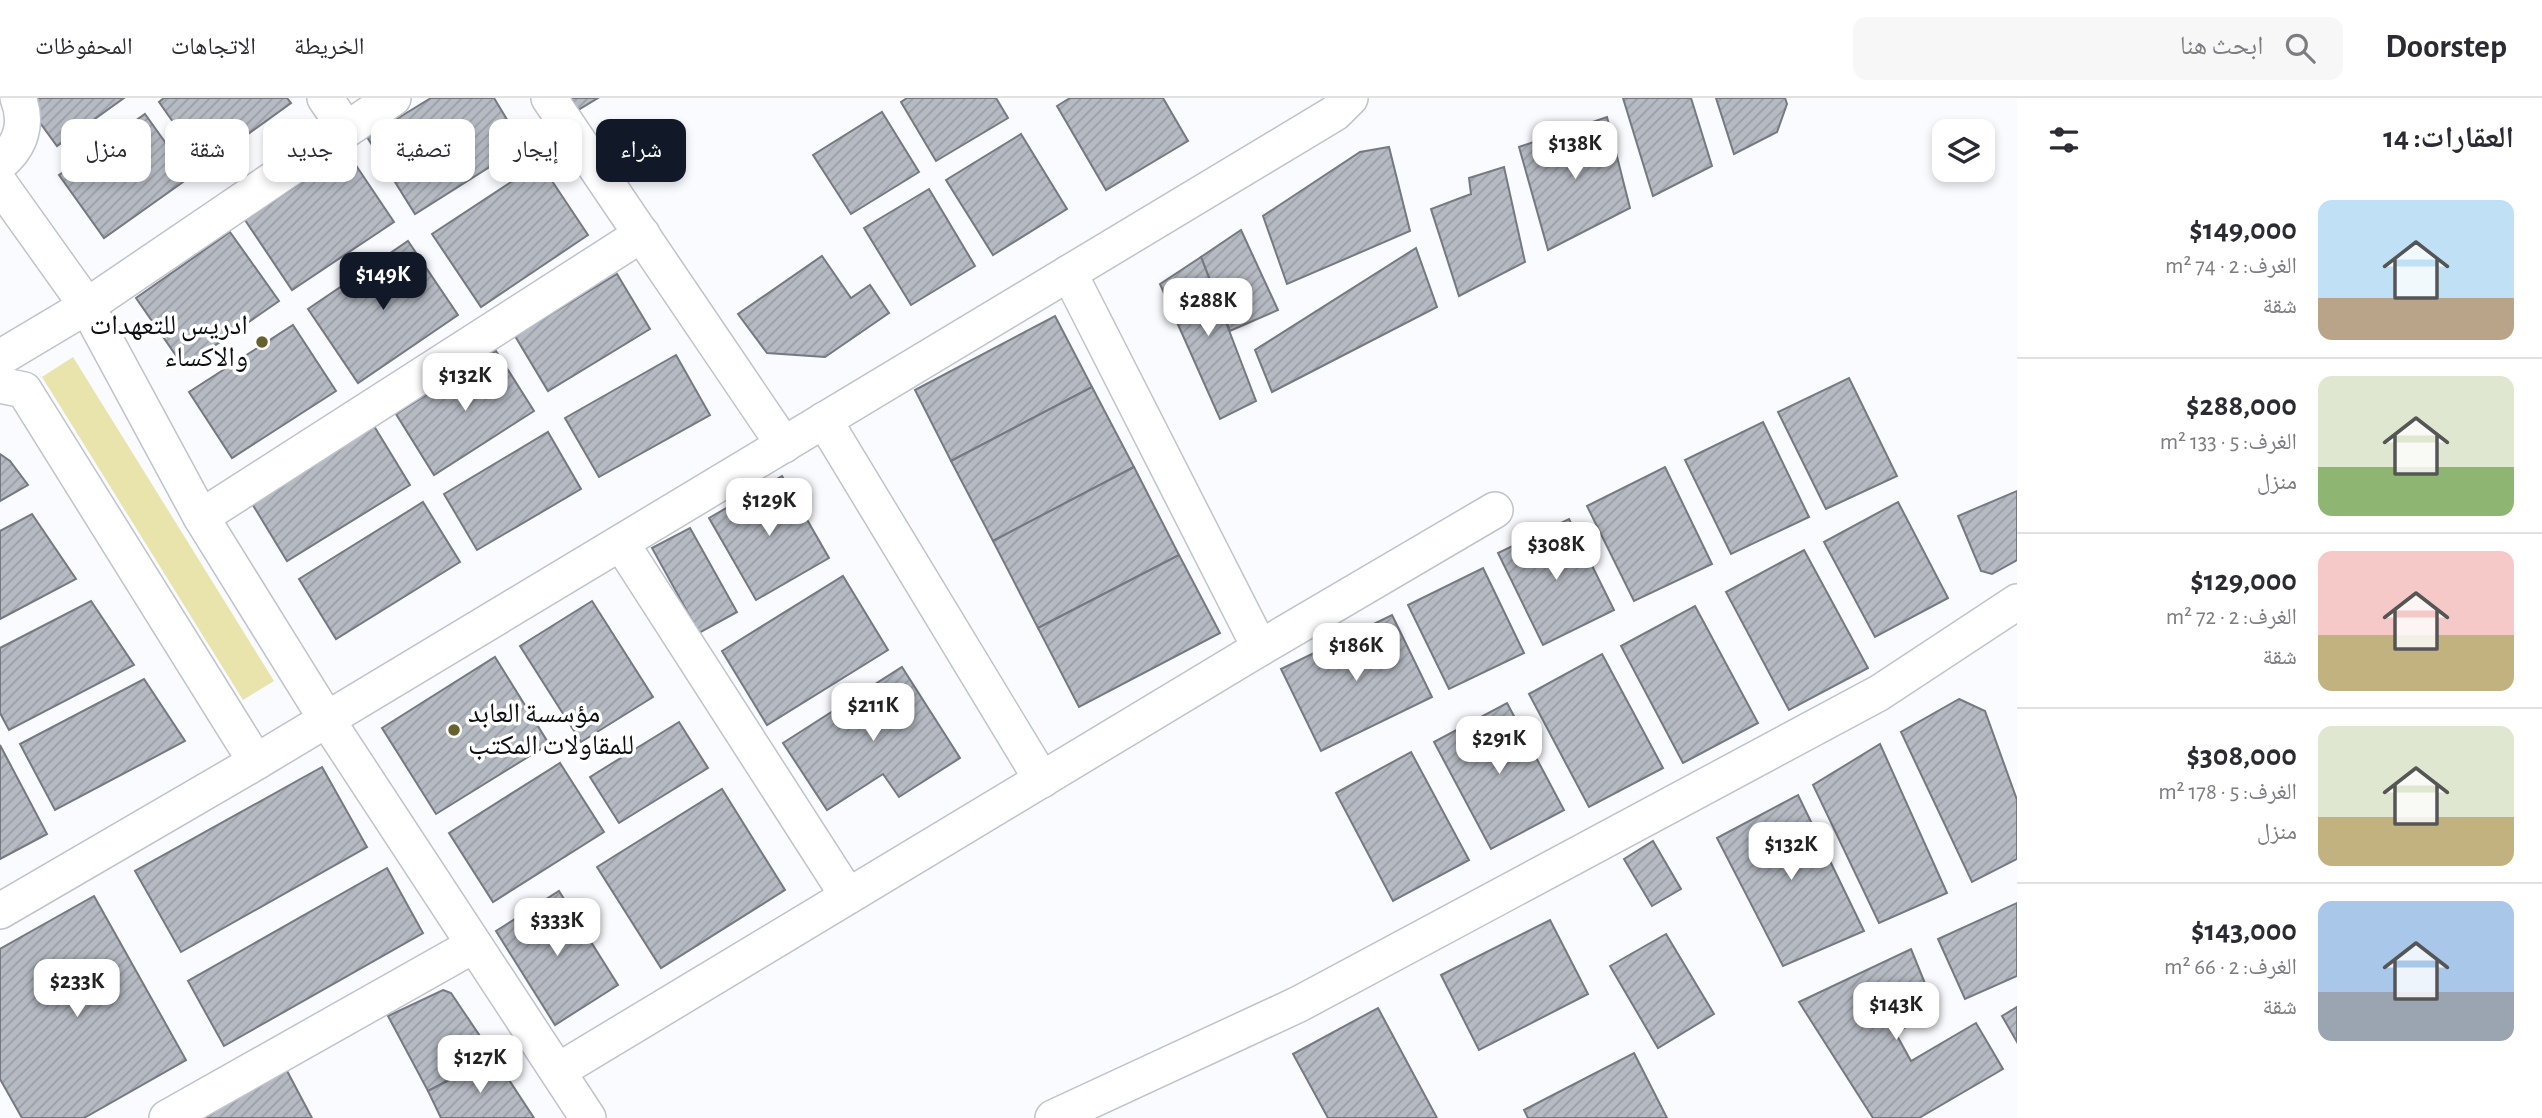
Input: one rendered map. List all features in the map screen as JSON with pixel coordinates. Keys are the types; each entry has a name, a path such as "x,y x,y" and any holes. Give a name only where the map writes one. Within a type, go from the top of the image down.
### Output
{"street":[{"path":"0,163 18,144 22,130 23,113 18,98"},
{"path":"325,98 339,119"},
{"path":"357,122 393,98"},
{"path":"549,98 784,445"},
{"path":"0,911 327,720 784,445 1335,113 1350,98"},
{"path":"0,358 87,306 268,182"},
{"path":"0,184 87,306 201,517 327,720 588,1118"},
{"path":"201,517 642,234"},
{"path":"1069,273 1260,648"},
{"path":"0,385 24,390 256,762"},
{"path":"824,420 1042,780"},
{"path":"558,1071 1494,510"},
{"path":"621,543 848,897"},
{"path":"1053,1118 1299,1004 1879,693 2017,602"},
{"path":"167,1118 474,945"}],"shaded area":[{"path":"73,357 274,681 243,700 42,377"}],"building":[{"path":"22,98 124,98 95,119 61,119 61,143 57,146"},
{"path":"164,98 287,98 291,103 269,119 263,119 263,123 249,133 249,119 171,119 159,102"},
{"path":"431,98 494,98 507,119 489,119 489,167 475,176 475,119 397,119"},
{"path":"571,98 598,98 578,110"},
{"path":"907,98 996,98 1008,118 936,161 901,102"},
{"path":"1070,98 1163,98 1188,141 1106,190 1057,106"},
{"path":"1623,98 1691,98 1712,166 1653,196"},
{"path":"1716,98 1785,98 1787,104 1777,132 1734,154"},
{"path":"882,112 919,172 851,214 813,155"},
{"path":"1607,117 1630,208 1548,250 1519,147"},
{"path":"151,122 165,142 165,182 183,182 104,238 64,182 151,182"},
{"path":"1021,134 1067,209 993,255 946,180"},
{"path":"1389,147 1410,231 1287,284 1263,216 1360,152"},
{"path":"357,167 394,222 292,290 245,220 302,182 357,182"},
{"path":"1504,167 1525,262 1459,296 1431,209 1471,194 1469,178"},
{"path":"395,182 466,182 415,214"},
{"path":"511,182 553,182 588,235 481,307 432,234"},
{"path":"929,189 975,266 911,305 864,228"},
{"path":"1241,230 1278,310 1230,331 1201,257"},
{"path":"230,232 279,301 184,367 136,298"},
{"path":"408,241 458,315 358,383 308,309"},
{"path":"1416,248 1437,307 1272,392 1255,350"},
{"path":"822,256 851,298 870,285 889,313 825,357 767,353 738,314"},
{"path":"1201,257 1256,401 1220,419 1160,284"},
{"path":"617,274 650,329 548,391 515,336"},
{"path":"1055,316 1092,387 951,461 915,390"},
{"path":"293,325 336,391 232,458 189,392"},
{"path":"496,351 534,411 434,475 396,414"},
{"path":"676,355 710,415 599,477 565,418"},
{"path":"1849,378 1897,476 1826,509 1778,412"},
{"path":"1092,387 1134,467 993,541 951,461"},
{"path":"1763,422 1809,517 1731,554 1685,460"},
{"path":"374,426 410,485 287,561 251,502"},
{"path":"548,432 581,489 477,550 444,494"},
{"path":"0,454 10,461 28,485 0,501"},
{"path":"1134,467 1179,555 1038,628 993,541"},
{"path":"1665,467 1712,564 1634,601 1587,506"},
{"path":"782,476 829,558 756,600 709,518"},
{"path":"2017,491 2017,560 1992,574 1981,571 1958,516"},
{"path":"423,502 460,562 336,639 299,579"},
{"path":"1898,502 1948,598 1875,637 1824,542"},
{"path":"32,514 76,579 0,619 0,531"},
{"path":"1569,519 1614,610 1543,645 1498,553"},
{"path":"690,528 737,612 699,633 652,548"},
{"path":"1804,550 1868,668 1789,710 1726,592"},
{"path":"1179,555 1220,633 1079,707 1038,628"},
{"path":"1483,568 1524,653 1449,689 1408,605"},
{"path":"843,576 888,650 767,725 722,651"},
{"path":"91,601 134,665 9,730 0,713 0,648"},
{"path":"592,601 653,697 581,742 520,646"},
{"path":"1695,606 1758,723 1683,763 1621,646"},
{"path":"1392,615 1432,697 1321,751 1281,669"},
{"path":"1602,654 1663,768 1589,807 1529,694"},
{"path":"495,657 549,744 436,814 382,728"},
{"path":"902,667 960,758 899,797 883,774 827,810 783,743"},
{"path":"144,679 185,741 55,810 20,744"},
{"path":"1959,699 1985,711 2017,800 2017,859 1972,882 1901,732"},
{"path":"1507,703 1564,810 1491,849 1434,742"},
{"path":"679,722 708,768 619,823 590,777"},
{"path":"1880,744 1947,893 1879,923 1813,785"},
{"path":"0,745 47,834 0,859"},
{"path":"1411,752 1469,860 1393,901 1336,793"},
{"path":"560,763 604,832 493,902 449,833"},
{"path":"322,767 367,847 181,952 135,871"},
{"path":"722,789 785,890 661,968 597,867"},
{"path":"1798,795 1864,931 1783,966 1717,838"},
{"path":"1653,841 1681,889 1652,906 1624,859"},
{"path":"387,868 423,933 224,1046 188,981"},
{"path":"559,891 618,985 555,1025 496,931"},
{"path":"94,896 186,1060 84,1118 22,1118 0,1079 0,949"},
{"path":"2017,903 2017,976 1965,999 1938,939"},
{"path":"1550,920 1588,994 1479,1050 1441,975"},
{"path":"1666,934 1714,1014 1658,1048 1610,966"},
{"path":"1911,949 1937,1013 1895,1032 1911,1061 1976,1023 2003,1069 1919,1118 1873,1118 1799,1002"},
{"path":"443,990 451,993 494,1057 428,1091 388,1016"},
{"path":"2017,1007 2017,1042 2002,1016"},
{"path":"1378,1008 1437,1118 1328,1118 1293,1054"},
{"path":"1634,1053 1667,1118 1528,1118 1524,1110"},
{"path":"494,1057 534,1118 441,1118 428,1091"},
{"path":"286,1069 312,1118 196,1118"}],"place":[{"name":"ادريس للتعهدات والاكساء","path":"262,342"},
{"name":"مؤسسة العابد للمقاولات المكتب","path":"454,730"}]}
